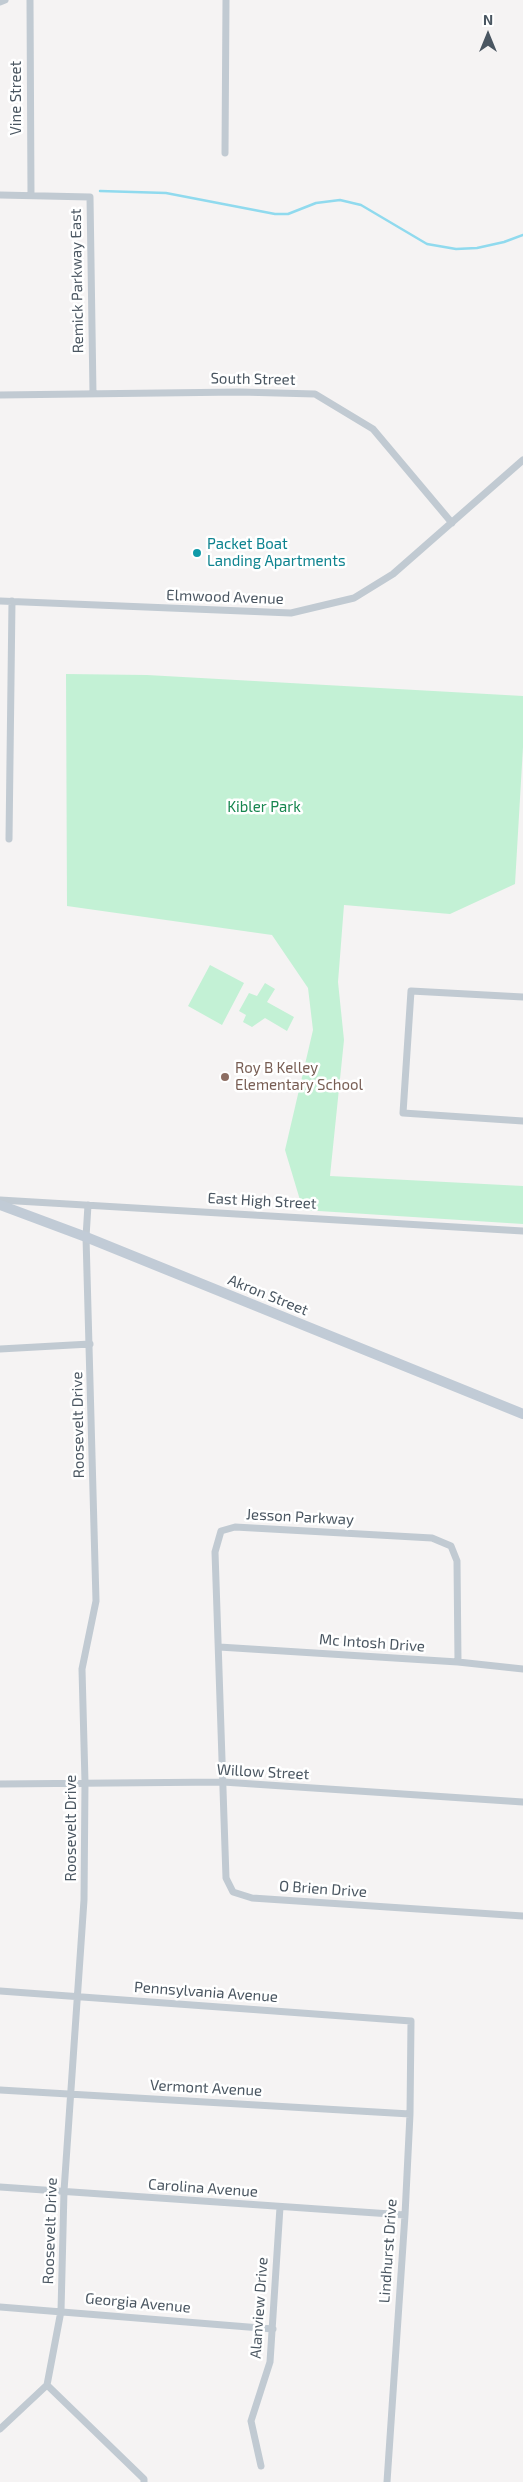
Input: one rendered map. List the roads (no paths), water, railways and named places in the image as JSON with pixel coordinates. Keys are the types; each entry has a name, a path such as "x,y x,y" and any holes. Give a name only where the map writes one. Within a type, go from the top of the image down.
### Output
{"main road":[{"name":"Akron Street","path":"0,1205 86,1237 523,1414"}],"street":[{"path":"0,2 5,0"},
{"name":"Vine Street","path":"30,0 31,195"},
{"path":"225,153 226,0"},
{"path":"0,195 31,195"},
{"name":"Remick Parkway East","path":"31,195 90,197 93,394"},
{"name":"South Street","path":"0,395 240,392 315,394 373,429 452,523"},
{"name":"Elmwood Avenue","path":"0,601 291,613 354,598 393,574 523,460"},
{"path":"9,839 12,601"},
{"path":"523,997 411,990 403,1114 523,1121"},
{"name":"East High Street","path":"0,1200 523,1230"},
{"name":"Roosevelt Drive","path":"48,2385 61,2311 64,2191 84,1900 85,1782 82,1670 96,1601 86,1237 88,1205"},
{"path":"0,1349 90,1344"},
{"name":"Jesson Parkway","path":"223,1782 215,1552 221,1531 235,1527 432,1538 452,1546 457,1561 458,1662"},
{"name":"Mc Intosh Drive","path":"219,1647 458,1662 523,1669"},
{"name":"Willow Street","path":"0,1784 223,1782 523,1802"},
{"name":"O Brien Drive","path":"223,1782 226,1878 233,1892 252,1898 523,1916"},
{"name":"Pennsylvania Avenue","path":"0,1991 411,2020"},
{"name":"Lindhurst Drive","path":"387,2482 410,2114 411,2020"},
{"name":"Vermont Avenue","path":"0,2090 410,2114"},
{"name":"Carolina Avenue","path":"0,2187 404,2215"},
{"name":"Alanview Drive","path":"261,2466 251,2421 270,2362 280,2207"},
{"name":"Georgia Avenue","path":"0,2307 273,2329"},
{"path":"0,2429 48,2385 144,2479 144,2482"}],"waterway":[{"path":"100,191 166,193 275,214 288,214 316,203 340,200 361,205 427,244 456,249 477,248 504,242 523,235"}],"place":[{"name":"Packet Boat Landing Apartments","path":"197,553"},
{"name":"Roy B Kelley Elementary School","path":"225,1077"}],"park label":[{"name":"Kibler Park","path":"264,807"}]}
